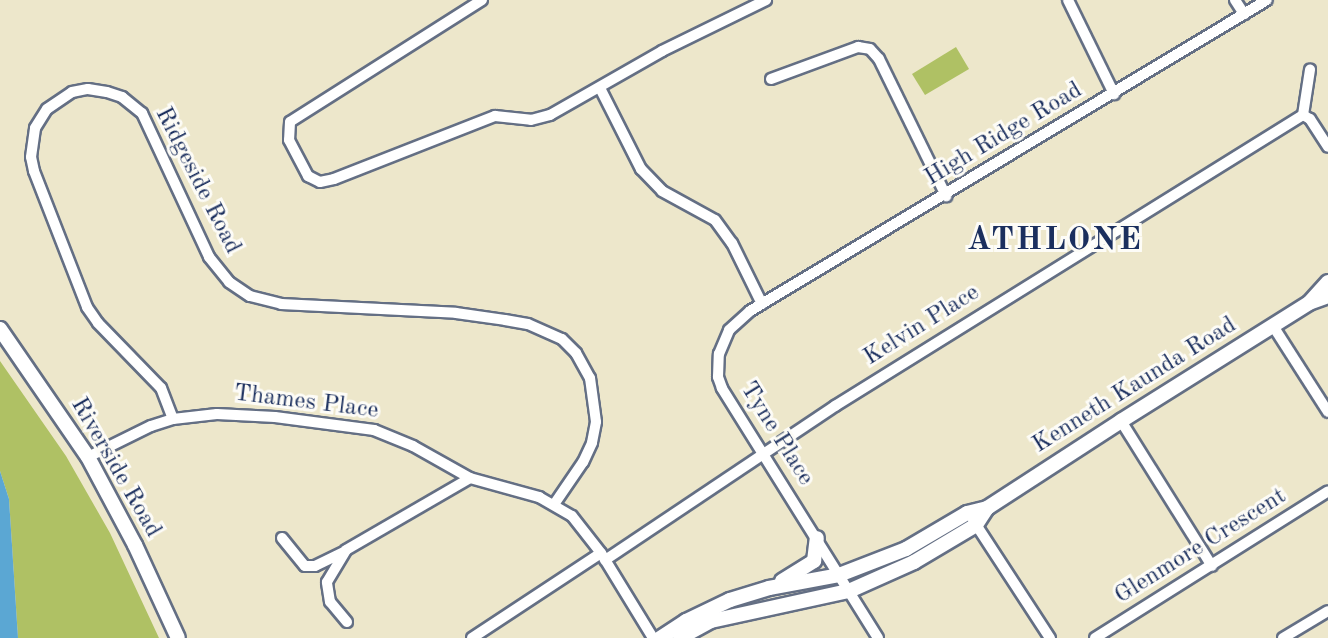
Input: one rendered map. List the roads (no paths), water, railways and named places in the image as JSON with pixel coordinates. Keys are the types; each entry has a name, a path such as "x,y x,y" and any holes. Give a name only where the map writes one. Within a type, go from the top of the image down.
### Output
{"main road":[{"name":"Kenneth Kaunda Road","path":"1309,303 1328,282"},
{"name":"Kenneth Kaunda Road","path":"680,638 711,621 849,591 914,562 946,534 1121,421 1309,303 1328,296"},
{"name":"Riverside Road","path":"0,329 88,457 135,545 178,638"},
{"name":"Kenneth Kaunda Road","path":"660,638 707,610 769,588 839,575 946,534"},
{"path":"769,588 811,565 817,554 817,538"},
{"path":"906,549 914,562"}],"street":[{"path":"482,0 290,122 289,140 308,176 320,182 334,179 495,116 541,119 662,51 766,0"},
{"path":"1068,0 1114,94"},
{"path":"1235,0 1244,14"},
{"name":"High Ridge Road","path":"762,304 946,196 1267,0"},
{"path":"771,79 858,47 870,49 879,59 946,196"},
{"path":"1310,70 1303,115 1310,120 1328,147"},
{"path":"600,88 641,169 663,191 715,220 732,243 762,304"},
{"name":"Ridgeside Road","path":"173,419 160,388 98,323 87,307 34,172 31,158 35,128 47,109 72,92 88,89 107,92 122,97 142,113 209,257 229,282 250,296 281,304 456,313 493,318 527,324 562,339 576,353 590,378 596,422 592,443 583,462 555,503"},
{"name":"Kelvin Place","path":"472,638 1303,115"},
{"name":"Tyne Place","path":"762,304 729,330 718,367 722,388 878,638"},
{"path":"1273,326 1328,412"},
{"name":"Thames Place","path":"88,457 133,433 173,419 236,415 373,430 413,446 470,478 555,503 582,526 653,638"},
{"path":"1121,421 1212,566"},
{"path":"282,538 305,566 315,566 470,478"},
{"name":"Glenmore Crescent","path":"1095,638 1328,491"},
{"path":"971,519 1050,638"},
{"path":"346,550 327,582 330,602 347,622"},
{"path":"1283,638 1328,611"}],"water":[{"path":"0,471 9,499 18,638 0,638"}],"district":[{"name":"ATHLONE","path":"1055,241"}]}
